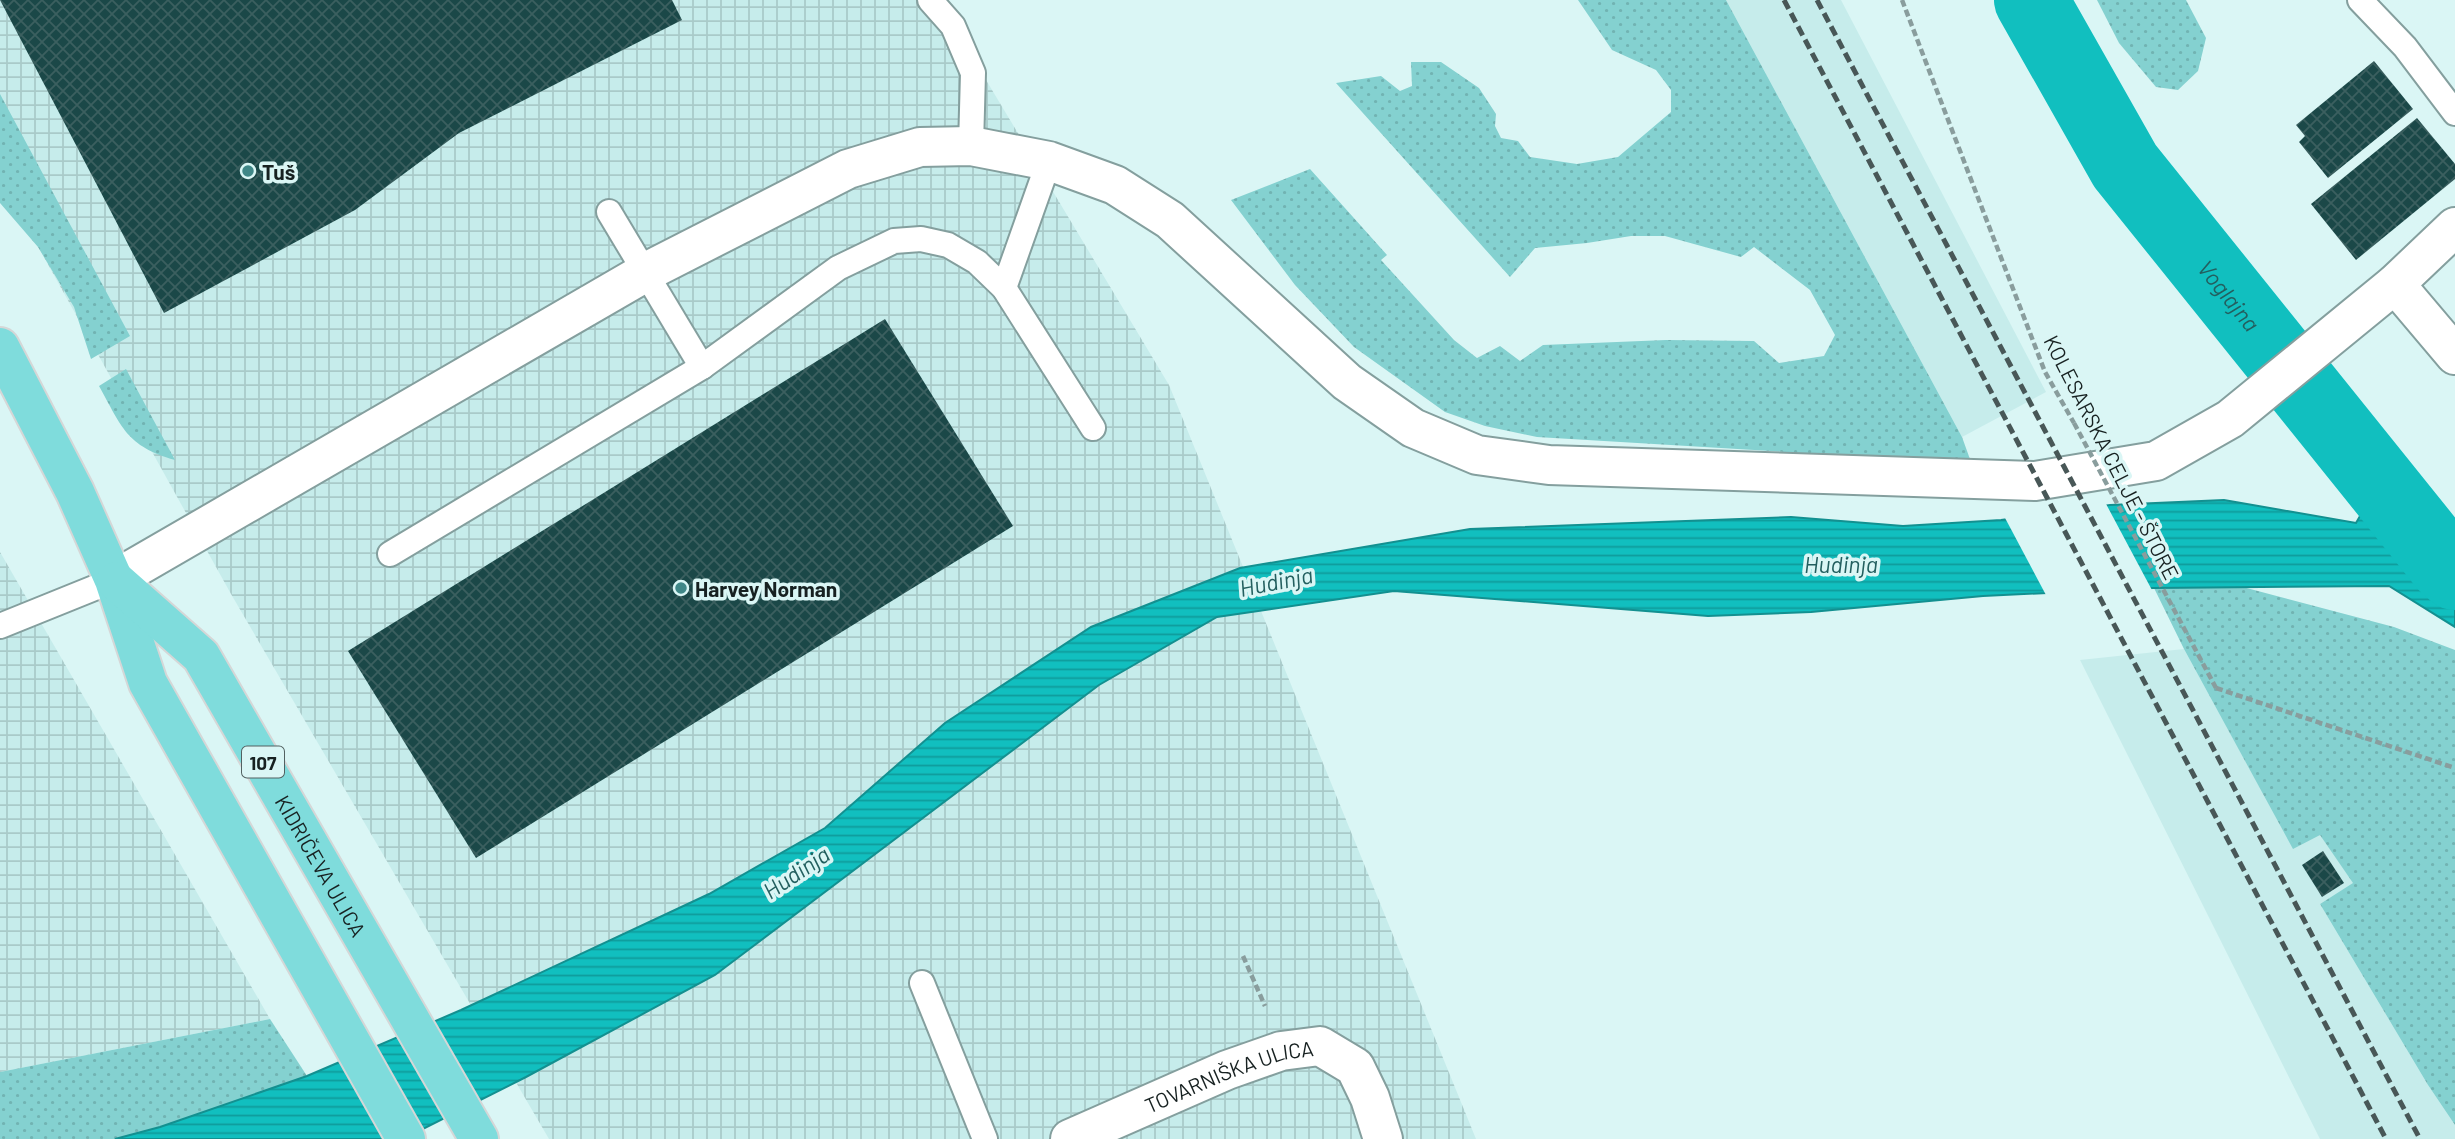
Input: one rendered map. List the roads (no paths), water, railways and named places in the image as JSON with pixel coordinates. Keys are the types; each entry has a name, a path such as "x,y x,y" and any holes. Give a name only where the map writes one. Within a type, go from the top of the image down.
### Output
{"main road":[{"name":"KIDRIČEVA ULICA","path":"0,347 75,492 114,580 148,683 406,1139"},
{"name":"KIDRIČEVA ULICA","path":"114,580 201,656 480,1139"}],"street":[{"path":"114,580 646,272 848,169 920,147 971,146 1049,161 1115,185 1170,220 1347,382 1413,428 1478,454 1549,464 2035,481 2156,461 2230,419 2395,284 2455,227"},
{"path":"2395,284 2455,355"},
{"name":"TOVARNIŠKA ULICA","path":"1070,1139 1227,1070 1281,1051 1320,1046 1355,1067 1370,1098 1383,1139"}],"lane":[{"path":"930,0 953,26 973,73 971,146"},
{"path":"2360,0 2405,47 2455,113"},
{"path":"1004,288 1049,161"},
{"path":"609,212 702,367"},
{"path":"390,554 702,367 838,268 894,241 921,239 948,246 977,262 1004,288 1093,428"},
{"path":"0,626 114,580"},
{"path":"922,983 985,1139"}],"water":[{"name":"Hudinja","path":"2371,497 2425,504 2455,529 2455,627 2389,586 2153,588 1983,596 1811,612 1708,616 1394,591 1217,617 1099,685 715,975 526,1077 403,1139 115,1139 160,1127 307,1076 461,1010 709,894 825,828 945,723 1091,627 1240,568 1470,529 1791,517 1903,526 2001,520 2110,505 2224,500 2356,523"}],"waterway":[{"name":"Voglajna","path":"2031,0 2125,166 2455,573"}],"railway":[{"path":"1784,0 2386,1139"},
{"path":"1817,0 2420,1139"}],"place":[{"name":"Tuš","path":"248,171"},
{"name":"Harvey Norman","path":"681,588"}]}
